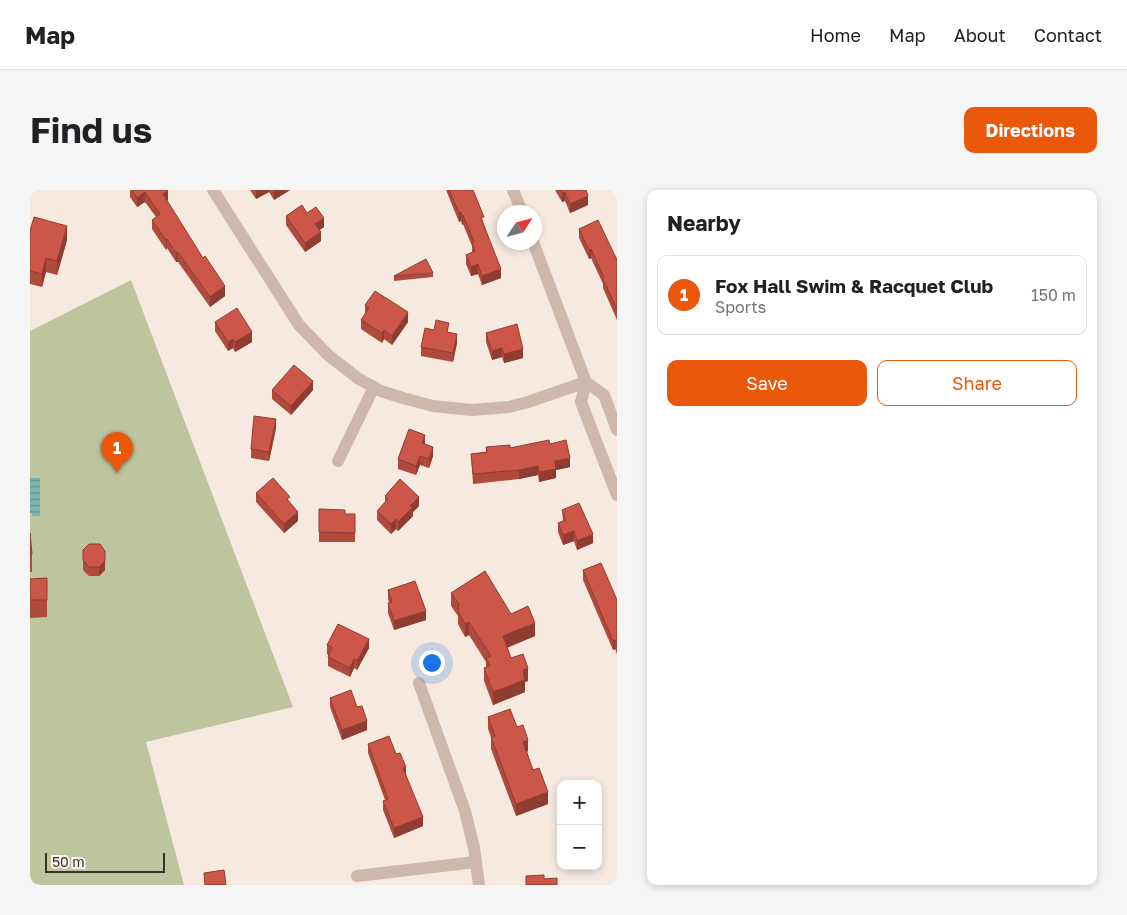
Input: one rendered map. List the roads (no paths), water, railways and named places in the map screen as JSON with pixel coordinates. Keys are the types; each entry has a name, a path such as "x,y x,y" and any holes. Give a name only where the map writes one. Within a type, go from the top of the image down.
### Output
{"street":[{"path":"213,190 307,335 328,356 359,379 374,387 403,398 433,406 472,410 509,407 586,382"},
{"path":"513,190 519,205"},
{"path":"536,250 586,382 604,396 617,430"},
{"path":"586,382 581,402 617,495"},
{"path":"338,461 374,387"},
{"path":"419,683 465,811 474,848 479,885"},
{"path":"357,876 476,862"}],"water":[{"path":"30,478 40,478 40,516 32,516 32,513 30,513"}],"place":[{"name":"Fox Hall Swim & Racquet Club","path":"117,473"}]}
